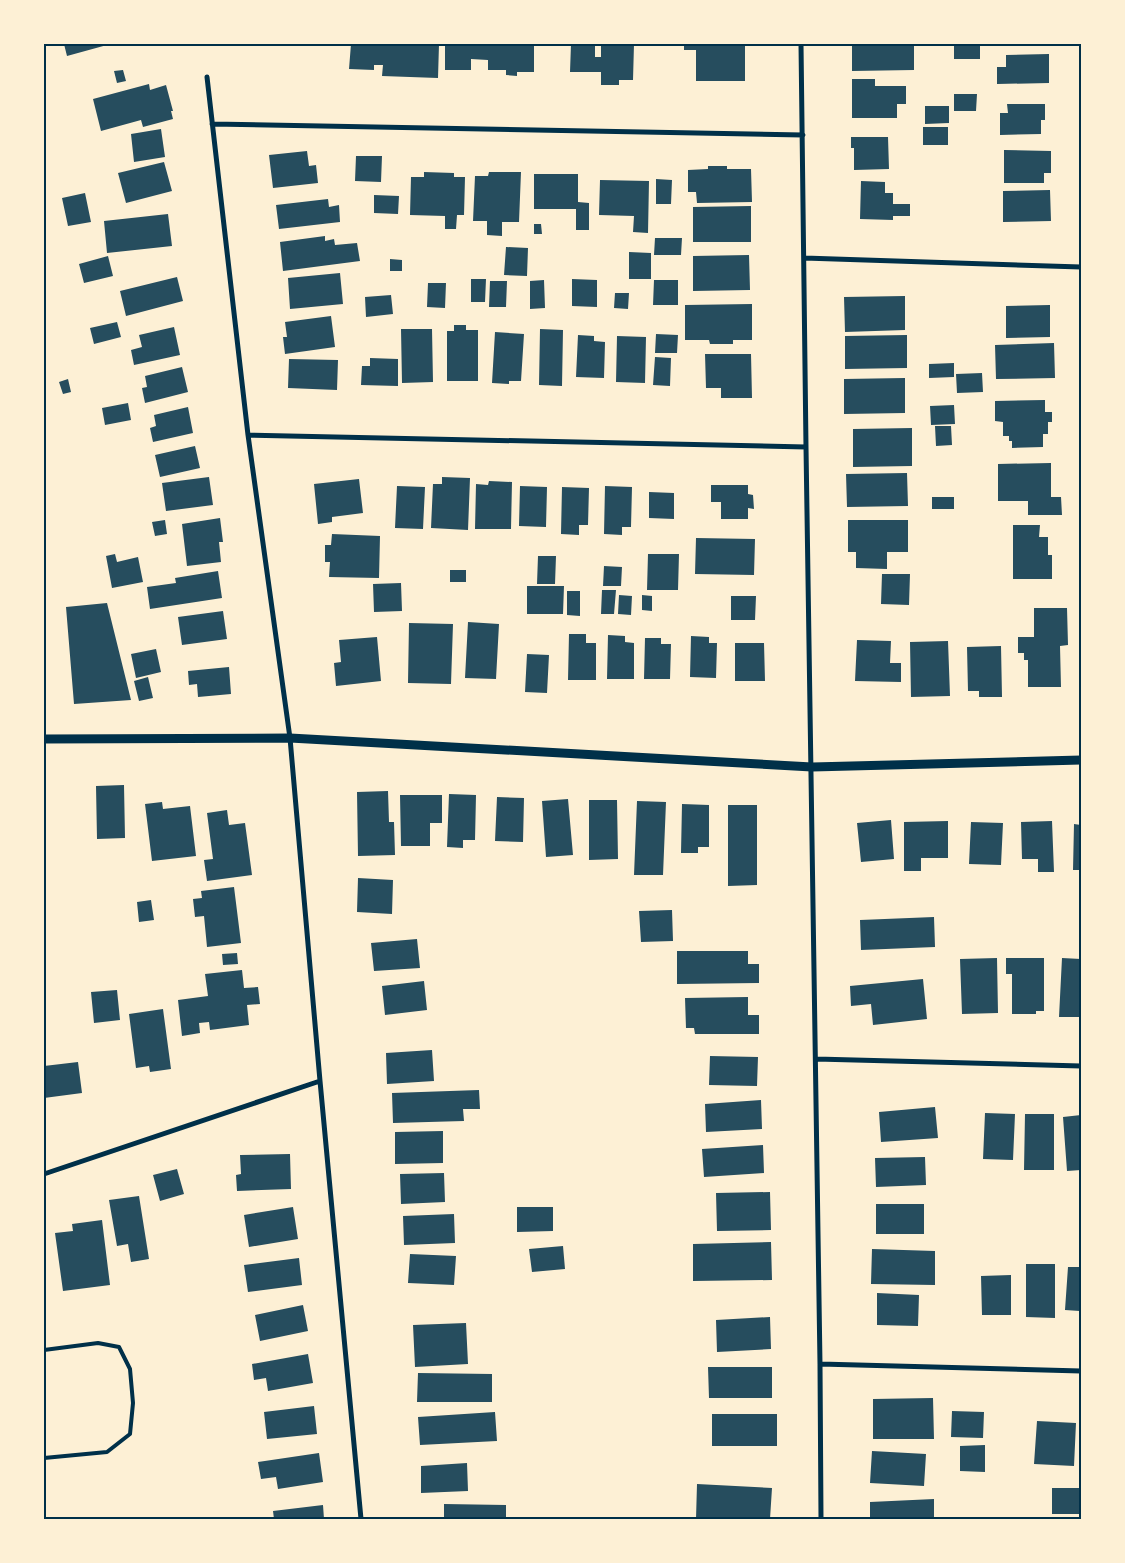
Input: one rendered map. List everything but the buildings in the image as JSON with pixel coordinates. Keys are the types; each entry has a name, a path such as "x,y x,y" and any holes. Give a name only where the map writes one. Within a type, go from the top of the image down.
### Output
{"street":[{"path":"801,44 821,1519"},
{"path":"207,77 248,435 290,738 361,1519"},
{"path":"212,124 803,135"},
{"path":"804,258 1081,267"},
{"path":"248,435 806,447"},
{"path":"44,738 290,738 812,767 1081,760"},
{"path":"816,1059 1081,1066"},
{"path":"44,1174 320,1081"},
{"path":"820,1364 1081,1371"}],"lane":[{"path":"44,1350 98,1343 119,1347 130,1369 133,1403 130,1434 108,1452 44,1458"}]}
